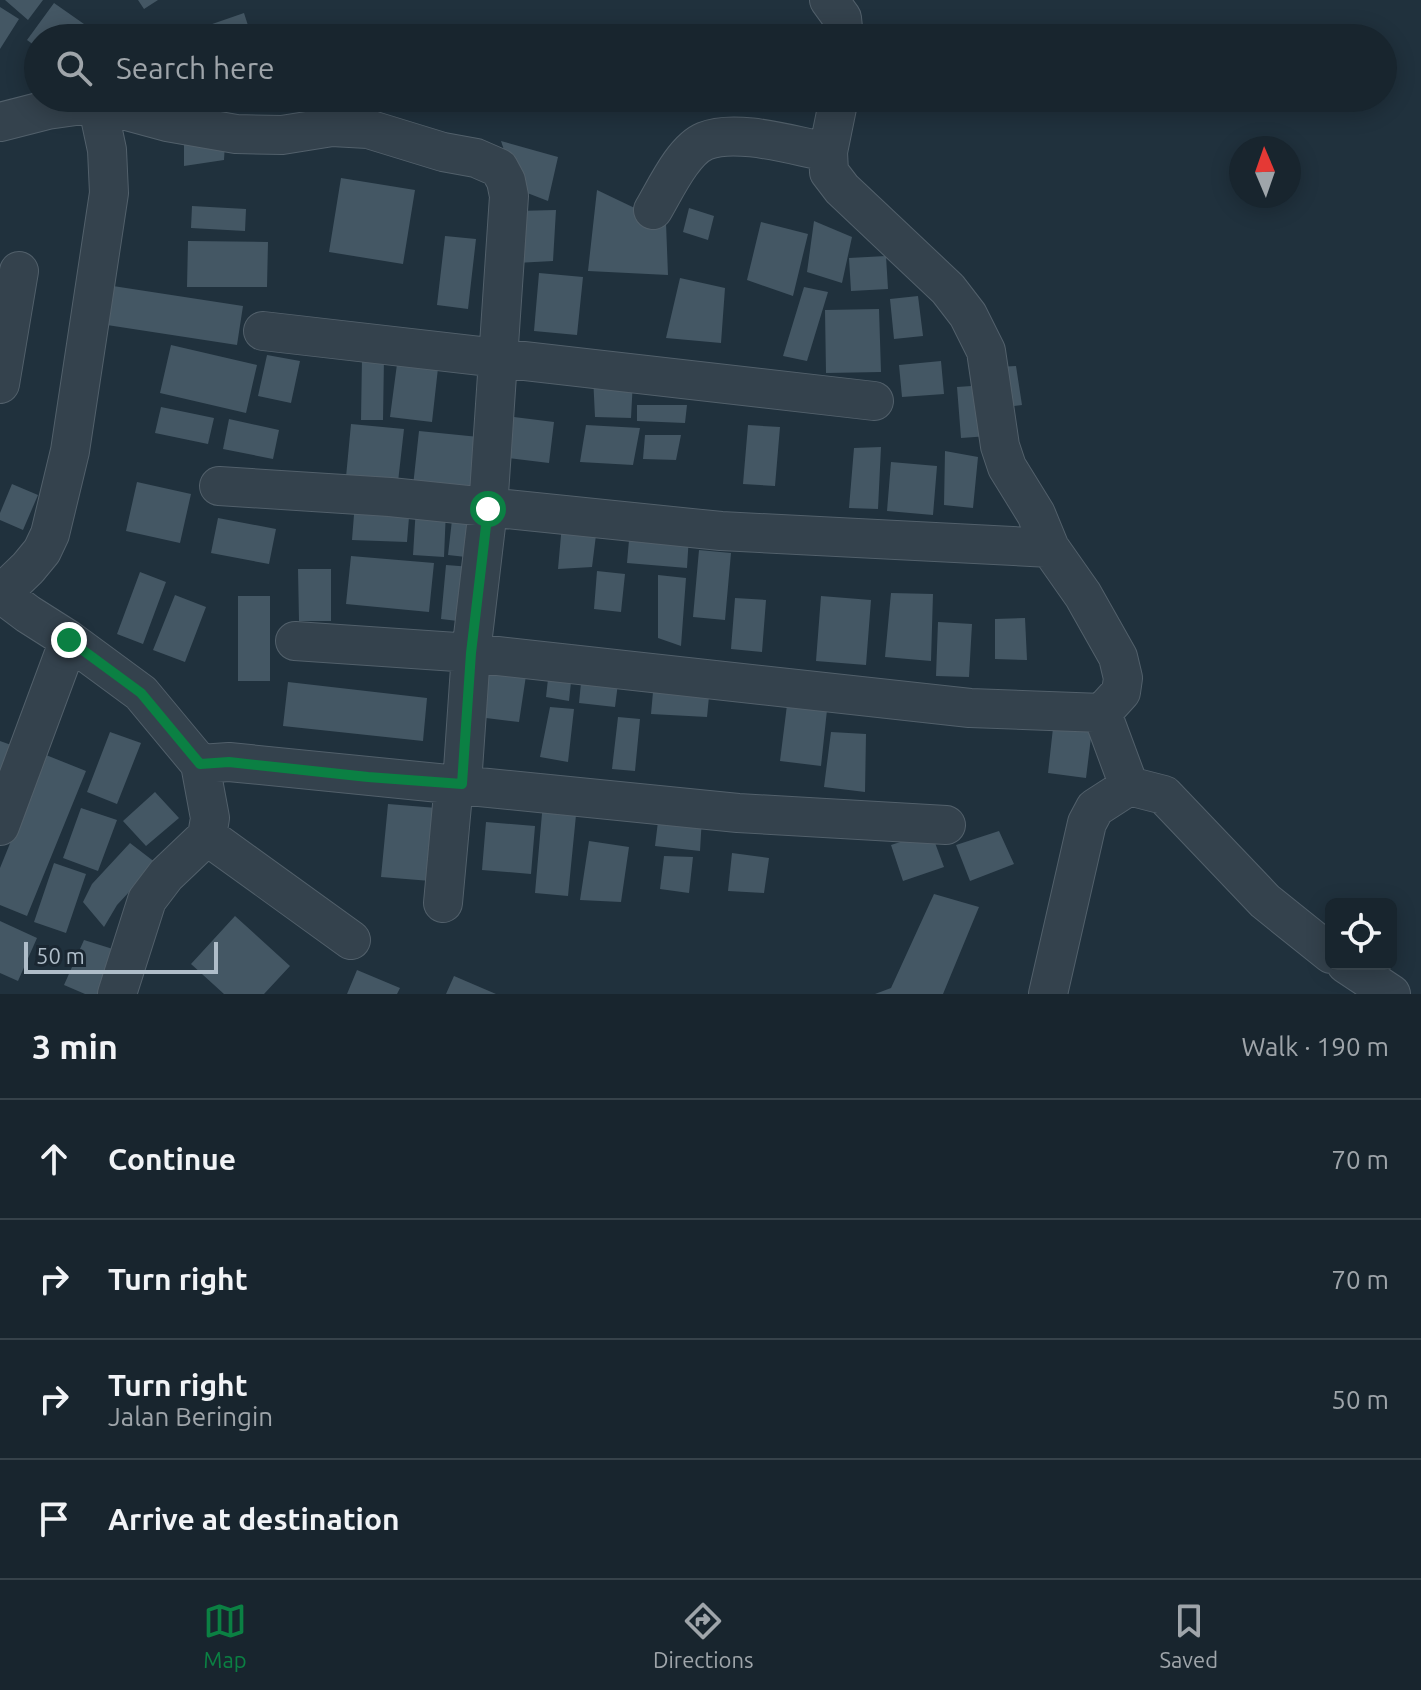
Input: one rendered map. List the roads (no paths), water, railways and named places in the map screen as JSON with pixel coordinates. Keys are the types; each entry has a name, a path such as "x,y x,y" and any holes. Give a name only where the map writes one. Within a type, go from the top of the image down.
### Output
{"street":[{"path":"829,0 842,18 843,24"},
{"path":"0,122 39,112"},
{"path":"99,112 107,150 109,193 70,451 50,534 42,551 10,585 69,640 141,693 211,763 458,784 738,813 946,825"},
{"path":"130,112 236,134 282,135 332,127 368,129 443,152 476,158 499,168 506,181 509,196 504,295 488,509 443,903"},
{"path":"836,112 828,152 829,172 842,189 948,289 968,315 986,351 1000,446 1007,467 1036,514 1050,548 1083,595 1118,657 1123,678 1121,692 1102,713"},
{"path":"653,210 681,163 703,141 736,135 828,152"},
{"path":"0,384 19,271"},
{"path":"263,331 874,401"},
{"path":"219,486 390,497 721,531 1050,548"},
{"path":"0,826 69,640"},
{"path":"295,641 471,653 970,708 1102,713"},
{"path":"1102,713 1129,786"},
{"path":"117,994 147,900 166,875 207,836 211,763"},
{"path":"1048,994 1087,823 1095,808 1129,786 1164,795 1265,901 1325,949"},
{"path":"207,836 351,940"},
{"path":"1355,970 1391,994"}]}
